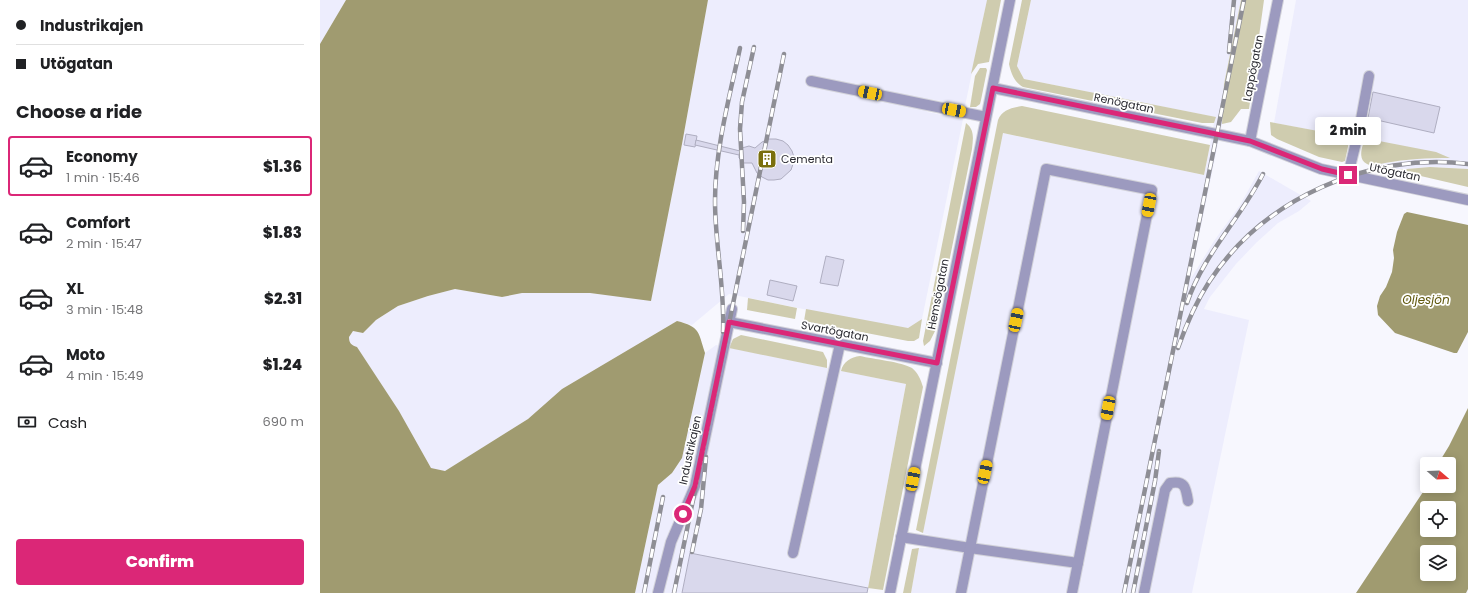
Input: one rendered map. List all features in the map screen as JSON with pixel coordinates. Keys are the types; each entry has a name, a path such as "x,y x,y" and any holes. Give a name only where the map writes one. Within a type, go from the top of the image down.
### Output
{"street":[{"name":"Hemsögatan","path":"890,593 1010,0"},
{"name":"Lappögatan","path":"1250,141 1278,0"},
{"path":"1348,175 1359,130 1369,76"},
{"path":"812,81 986,117"},
{"name":"Renögatan","path":"993,88 1250,141"},
{"name":"Utögatan","path":"1250,141 1322,169 1468,200"},
{"path":"961,593 1046,169 1152,190 1072,593"},
{"name":"Industrikajen","path":"658,593 671,542 695,486 732,309"},
{"name":"Svartögatan","path":"729,322 937,363"},
{"path":"793,553 840,344"},
{"path":"1144,593 1165,490 1170,483 1177,482 1182,484 1186,489 1188,501"},
{"path":"902,537 1078,563"}],"shaded area":[{"path":"320,0 346,0 320,44"},
{"path":"708,0 987,0 965,106 930,99 927,112 963,119 922,319 908,328 893,327 729,294 692,325 677,321 562,389 528,419 445,471 431,468 399,411 357,347 351,345 349,337 353,331 363,333 376,320 398,306 455,289 502,297 522,293 590,293 651,300 682,144"},
{"path":"987,0 1001,0 989,62 978,64 971,74"},
{"path":"1022,0 1031,0 1017,66 1024,79 1216,117 1214,123 1202,123 1023,87 1017,83 1013,77 1009,64"},
{"path":"1031,0 1241,0 1224,84 1222,124 1190,280 1214,241 1240,205 1259,171 1311,201 1299,211 1278,223 1256,243 1236,264 1210,297 1204,309 1249,320 1192,593 911,593 919,548 929,548 932,536 923,533 1003,133 1204,175 1215,117 1024,79 1017,66"},
{"path":"1241,0 1264,0 1249,109 1241,109 1231,122 1222,124 1224,84"},
{"path":"1296,0 1468,0 1468,169 1430,167 1395,170 1372,165 1417,159 1448,158 1374,140 1274,123"},
{"path":"980,68 986,68 987,70 980,104 976,107 970,107 975,76"},
{"path":"1022,106 1210,145 1204,175 1003,133 923,533 916,530 998,120 1004,112"},
{"path":"1270,122 1350,137 1345,161 1342,162 1319,157 1277,139 1271,135"},
{"path":"966,123 972,132 972,149 935,331 930,341 924,346 923,341"},
{"path":"1374,140 1436,152 1450,158 1409,160 1369,165 1364,162 1361,155 1363,144"},
{"path":"1430,167 1468,169 1468,187 1395,170"},
{"path":"748,298 797,308 795,319 747,310"},
{"path":"806,309 908,328 922,319 919,338 914,341 908,341 804,321"},
{"path":"741,335 823,352 827,360 827,368 729,348 733,339"},
{"path":"716,345 906,384 867,593 635,593 658,485 672,473 682,458 705,353"},
{"path":"860,356 895,362 912,368 919,377 923,387 883,590 868,588 906,384 841,371 848,360"},
{"path":"919,548 911,593 903,593 912,549"}],"water":[{"path":"346,0 708,0 682,144 651,301 590,293 522,293 502,297 455,289 398,306 376,320 363,333 353,331 349,337 351,344 357,347 399,411 431,468 445,471 528,419 562,389 677,321 690,325 694,328 699,335 705,353 682,458 672,473 658,485 635,593 320,593 320,44"},
{"name":"Oljesjön","path":"1407,212 1468,225 1468,332 1457,353 1395,333 1378,315 1377,306 1380,296 1386,287 1392,272 1394,258 1393,250 1397,232 1404,214"},
{"path":"1468,408 1468,589 1466,593 1356,593 1422,493 1456,493 1456,457 1442,457"}],"building":[{"path":"1373,92 1440,107 1434,133 1368,118"},
{"path":"686,134 697,136 695,147 684,145"},
{"name":"Cementa","path":"769,139 783,141 788,145 794,157 791,170 781,179 768,180 762,177 757,173 752,163 744,163 739,158 742,148 749,146 755,148 762,142"},
{"path":"696,140 740,151 739,155 695,145"},
{"path":"826,256 844,260 838,286 820,283"},
{"path":"770,280 797,286 793,301 767,295"},
{"path":"690,553 868,588 867,593 682,593"}],"railway":[{"path":"1229,52 1234,0"},
{"path":"1124,593 1244,0"},
{"path":"743,231 744,202 740,129 742,102 754,47"},
{"path":"723,332 723,299 715,217 717,163 723,124 740,48"},
{"path":"674,593 784,54"},
{"path":"1178,348 1188,322 1200,298 1209,282 1232,252 1259,226 1289,205 1322,187 1357,174 1394,166 1431,162 1468,164"},
{"path":"1187,303 1202,269 1244,206 1263,174"},
{"path":"1133,593 1155,481 1159,451"},
{"path":"692,552 701,509 706,457"},
{"path":"644,593 663,497"}],"place":[{"name":"Cementa","path":"767,159"}],"route":[{"path":"683,514 695,486 729,322 937,363 993,88 1250,141 1272,151 1322,169 1348,175"}]}
